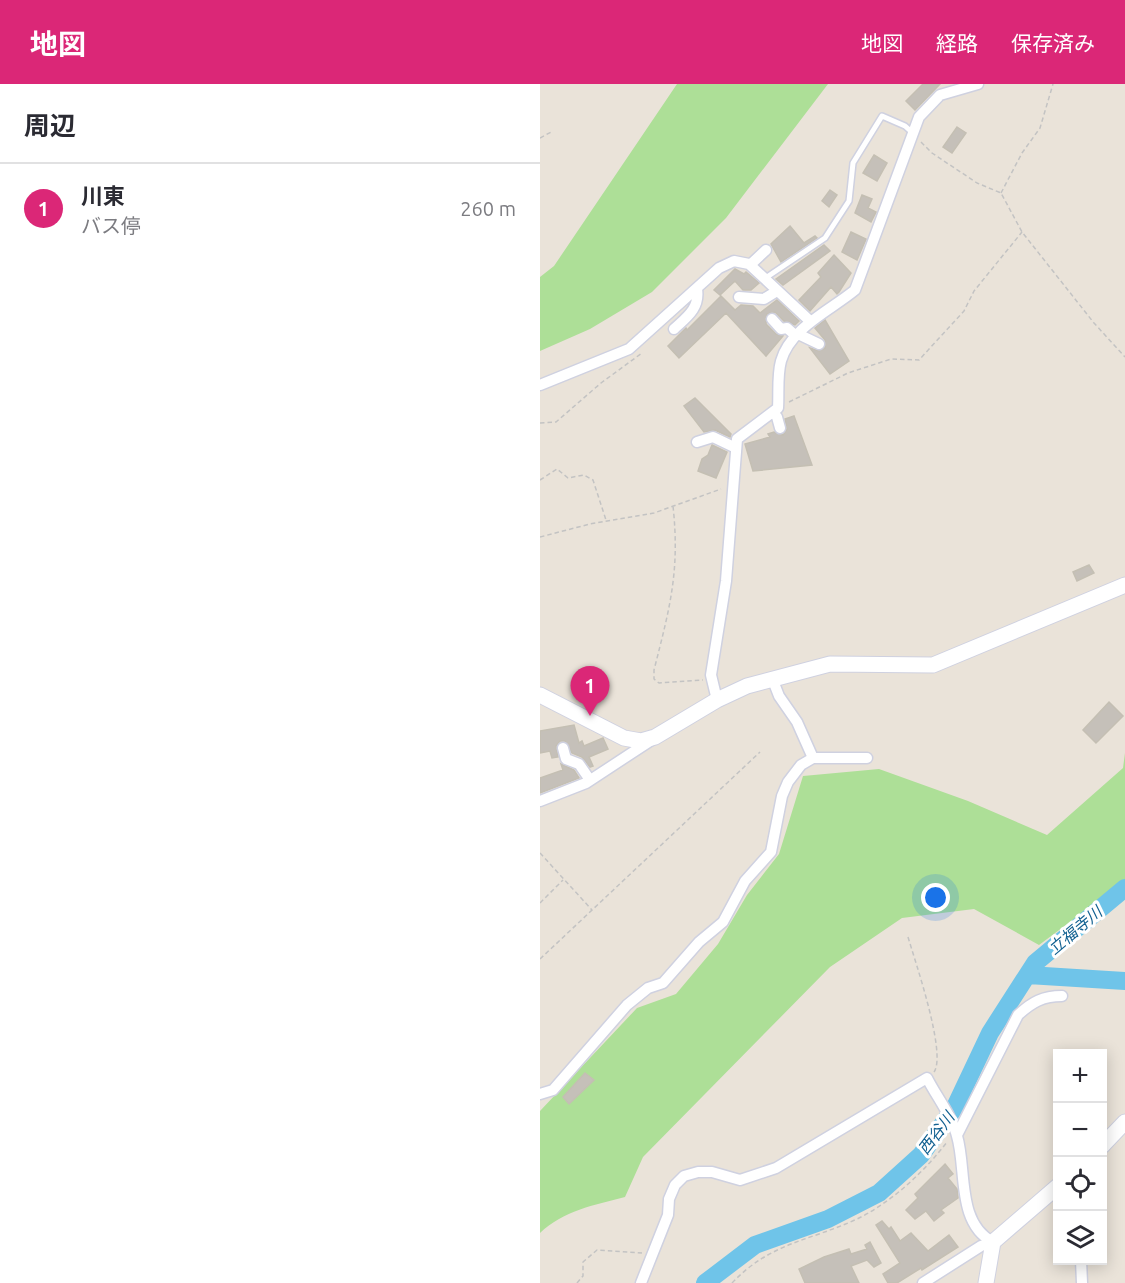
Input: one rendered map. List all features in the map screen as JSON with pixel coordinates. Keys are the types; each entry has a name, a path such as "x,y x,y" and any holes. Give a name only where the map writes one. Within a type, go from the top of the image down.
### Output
{"street":[{"path":"780,428 775,410 781,360 797,335 810,321 834,308 855,290 919,117 940,95 978,84"},
{"path":"750,265 766,250"},
{"path":"540,385 629,349 719,268 734,261 750,265 810,321"},
{"path":"674,329 692,312 698,299 697,289"},
{"path":"739,297 764,298 777,291"},
{"path":"772,319 781,329 787,328 819,344"},
{"path":"717,700 712,680 726,581 737,439 775,410"},
{"path":"697,442 713,437 736,448"},
{"path":"540,801 590,780 655,737 717,700 747,686 830,664 933,665 1125,585"},
{"path":"772,678 779,696 797,722 813,758"},
{"path":"540,695 624,738 641,741 655,737"},
{"path":"563,748 566,759 579,764 590,780"},
{"path":"540,1094 553,1090 627,1005 648,988 663,983 699,942 723,922 745,881 771,852 782,796 788,782 801,765 813,758 867,758"},
{"path":"957,1135 1018,1015 1029,1005 1047,996 1062,996"},
{"path":"641,1283 668,1215 669,1199 675,1185 684,1176 698,1172 712,1172 740,1180 776,1168 817,1146 927,1078 957,1135 966,1203 981,1236 993,1242"},
{"path":"1107,1141 1125,1122"},
{"path":"923,1283 981,1246 993,1242 1053,1190"},
{"path":"986,1283 993,1242"},
{"path":"1081,1265 1082,1283"}],"lane":[{"path":"764,279 825,238 831,231 849,201 853,163 882,116 905,126 914,134"}],"path":[{"path":"1001,193 1022,153 1040,128 1053,84"},
{"path":"540,138 553,131"},
{"path":"914,134 932,153 977,183 1001,193 1022,232 1094,323 1125,357"},
{"path":"775,410 848,373 891,359 918,360 964,311 974,291 1022,232"},
{"path":"540,423 556,422 575,408 601,383 642,355 647,333"},
{"path":"540,480 557,469 568,478 584,475 593,480 606,521"},
{"path":"540,537 606,521 654,513 732,486"},
{"path":"673,506 677,546 674,592 654,670 654,679 659,683 712,680"},
{"path":"540,959 760,752"},
{"path":"540,853 593,911"},
{"path":"540,903 564,879"},
{"path":"908,938 930,1012 939,1061 936,1070 927,1078"},
{"path":"732,1283 750,1264 783,1246 839,1227 882,1205 939,1153 951,1136 957,1135"},
{"path":"577,1283 583,1276 583,1262 597,1250 653,1255"}],"green space":[{"path":"677,84 828,84 726,218 652,292 590,329 540,351 540,277 554,266"},
{"path":"1125,753 1125,881 1039,945 974,909 902,918 830,967 643,1157 625,1197 569,1214 540,1233 540,1111 637,1008 676,994 718,944 747,895 779,854 803,776 879,769 968,801 1047,835 1123,768"}],"building":[{"path":"923,84 940,84 915,110 906,101"},
{"path":"957,127 966,133 952,153 943,147"},
{"path":"874,155 887,163 877,181 863,173"},
{"path":"830,190 837,195 829,207 822,201"},
{"path":"862,195 872,199 868,208 876,212 871,222 855,213"},
{"path":"790,226 804,243 815,236 817,238 781,262 771,244"},
{"path":"851,232 866,239 857,260 842,252"},
{"path":"824,245 830,251 783,285 776,279"},
{"path":"834,255 851,273 837,294 831,287 810,311 799,300 821,277 818,273"},
{"path":"735,269 744,274 746,272 759,283 751,290 743,290 735,281 720,295 714,290"},
{"path":"721,296 735,310 741,305 753,306 760,313 777,300 799,321 795,325 784,321 775,312 767,314 766,324 776,334 783,336 766,356 726,313 679,358 668,346"},
{"path":"825,320 849,361 830,374 810,348 819,351 825,348 825,340 815,328"},
{"path":"695,398 731,434 730,437 715,430 704,432 684,406"},
{"path":"794,416 812,465 753,471 745,444 770,437 768,434 774,432 783,435 787,429 785,419"},
{"path":"712,445 727,452 716,478 698,471 702,459 708,455"},
{"path":"1089,565 1094,573 1077,581 1073,572"},
{"path":"1109,702 1123,716 1096,743 1083,730"},
{"path":"574,725 579,743 582,741 584,746 603,738 608,749 589,757 593,766 590,767 582,757 572,753 565,741 560,741 556,746 558,757 552,758 550,751 540,753 540,731"},
{"path":"561,764 574,770 579,778 540,793 540,778 563,770"},
{"path":"585,1073 594,1080 569,1104 563,1097"},
{"path":"945,1164 953,1174 948,1178 957,1189 958,1198 941,1210 944,1213 934,1221 926,1211 915,1219 906,1210 918,1198 915,1194"},
{"path":"882,1221 889,1229 891,1227 900,1241 911,1233 928,1251 949,1235 958,1247 897,1283 888,1283 883,1274 900,1263 876,1225"},
{"path":"870,1242 881,1263 874,1267 867,1260 851,1266 859,1283 805,1283 799,1269 824,1257 849,1249 851,1254 867,1249 865,1245"}],"waterway":[{"name":"西谷川","path":"705,1283 755,1245 828,1219 879,1193 921,1155 955,1107 990,1033 1035,963 1125,888"},
{"name":"西谷川","path":"1028,975 1125,981"}],"place":[{"name":"川東","path":"590,716"}],"water label":[{"name":"立福寺川","path":"1075,930"}]}
